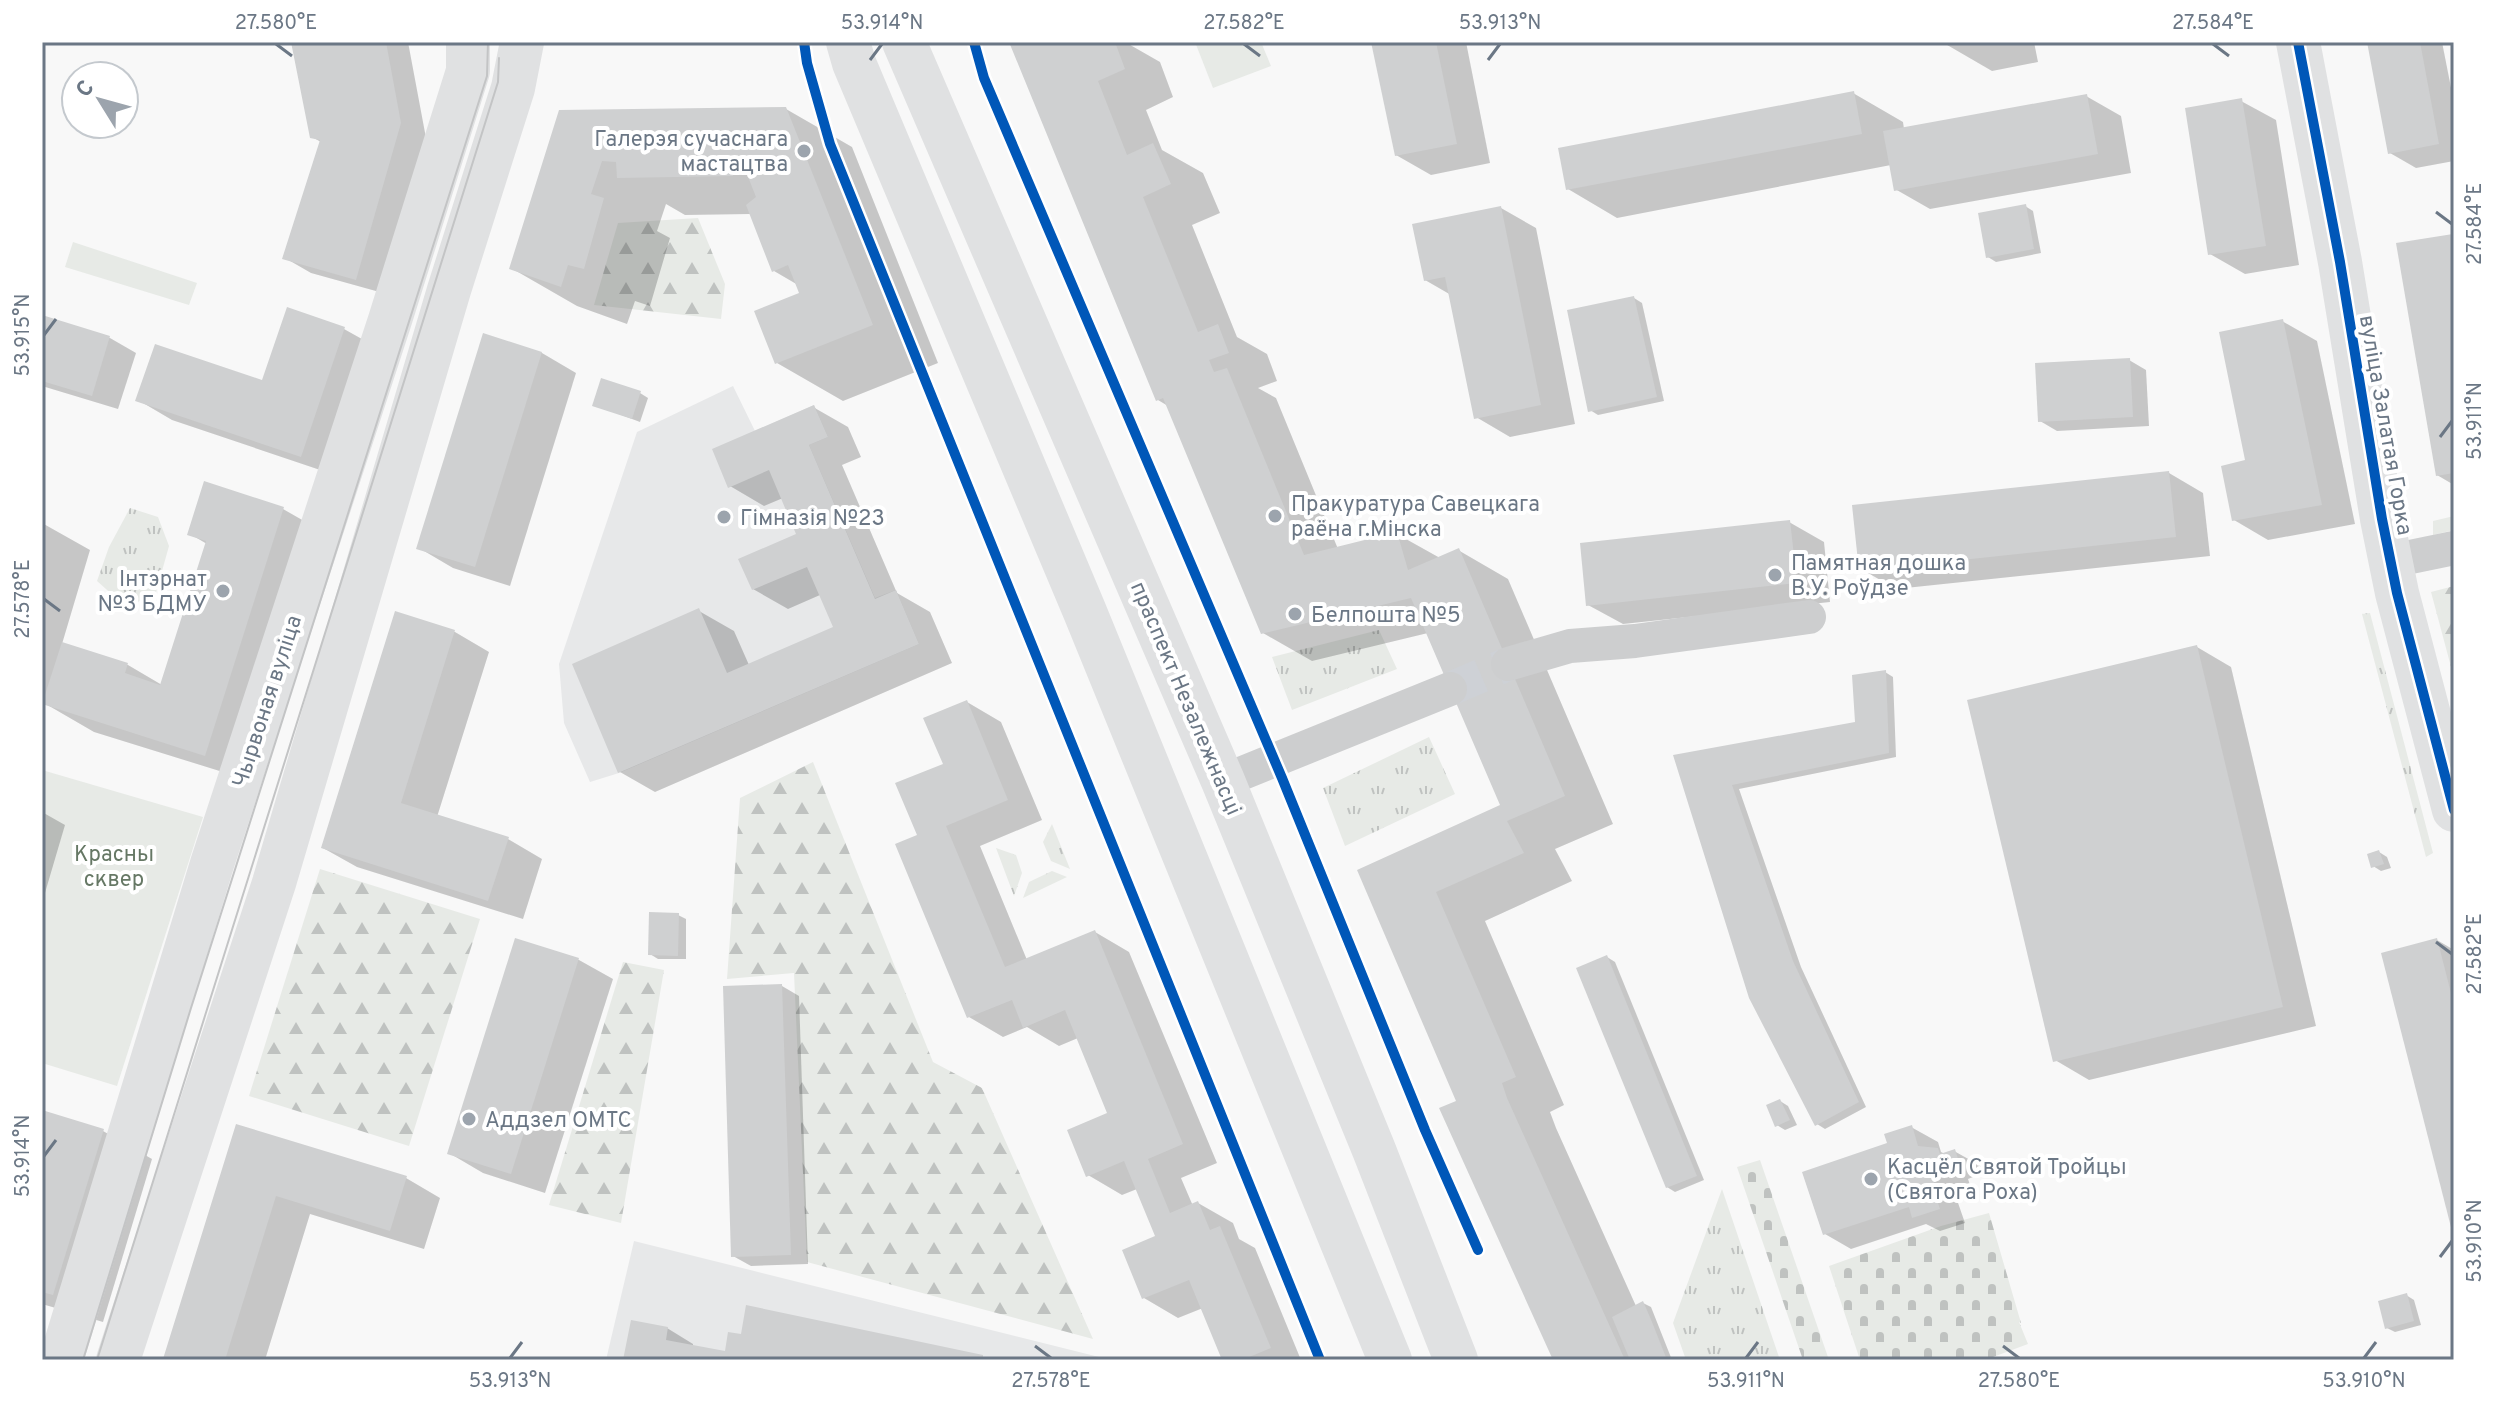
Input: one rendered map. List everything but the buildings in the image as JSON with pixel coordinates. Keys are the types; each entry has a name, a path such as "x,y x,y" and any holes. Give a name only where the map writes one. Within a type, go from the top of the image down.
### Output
{"main road":[{"name":"Чырвоная вуліца","path":"61,1360 207,878 390,320 468,71 468,42"},
{"path":"118,1360 278,870 445,305 513,88 522,42"},
{"path":"848,42 854,63 1091,627 1390,1360"},
{"name":"праспект Незалежнасці","path":"904,42 1223,781 1456,1360"},
{"name":"вуліца Залатая Горка","path":"2298,42 2340,262 2391,561 2454,810"}],"street":[{"path":"2391,561 2454,548"},
{"path":"1508,664 1570,646 1635,641 1809,617"},
{"path":"1223,781 1450,689"}],"shaded area":[{"name":"Гімназія №23","path":"733,386 755,431 814,405 828,437 809,445 875,598 896,590 919,644 619,773 590,782 564,723 559,664 637,432"},
{"path":"634,1241 1111,1360 606,1360"}],"green space":[{"path":"1195,42 1261,42 1271,66 1213,88"},
{"path":"698,218 725,284 721,319 594,305 618,223"},
{"path":"73,242 197,283 189,305 65,267"},
{"path":"130,508 158,517 169,546 155,596 125,606 97,581 109,547"},
{"path":"2454,516 2454,530 2433,535 2433,521"},
{"path":"2454,586 2454,678 2431,592"},
{"path":"2370,613 2433,853 2426,857 2362,614"},
{"path":"1379,630 1397,669 1292,710 1272,657"},
{"path":"1429,737 1455,794 1345,846 1323,788"},
{"path":"813,762 933,1062 982,1088 1093,1339 807,1262 794,973 727,979 740,798"},
{"name":"Красны сквер","path":"42,770 203,817 117,1086 42,1063"},
{"path":"1052,824 1070,869 1051,861 1043,842"},
{"path":"996,848 1016,855 1022,873 1014,896"},
{"path":"320,869 480,919 409,1146 249,1096"},
{"path":"1052,871 1067,877 1023,898 1029,882"},
{"path":"623,962 664,970 621,1223 549,1205"},
{"path":"1760,1160 1829,1360 1803,1360 1737,1167"},
{"path":"1722,1189 1780,1360 1686,1360 1673,1323"},
{"path":"1989,1213 2028,1344 1985,1360 1860,1360 1829,1266 1941,1226"}],"tunnel":[{"path":"1450,689 1508,664"}],"tram line":[{"path":"83,1360 191,1008 487,76 488,42"},
{"path":"97,1360 498,82 499,58"}],"cycle path":[{"path":"804,42 830,144 1320,1360"},
{"path":"974,42 984,78 1282,778 1425,1130 1478,1250"},
{"path":"2298,42 2340,262 2397,593 2454,810"}],"place":[{"name":"Галерэя сучаснага мастацтва","path":"804,151"},
{"name":"Пракуратура Савецкага раёна г.Мінска","path":"1275,516"},
{"name":"Гімназія №23","path":"724,517"},
{"name":"Памятная дошка В.У. Роўдзе","path":"1775,575"},
{"name":"Інтэрнат №3 БДМУ","path":"223,591"},
{"name":"Белпошта №5","path":"1295,614"},
{"name":"Аддзел ОМТС","path":"469,1119"},
{"name":"Касцёл Святой Тройцы (Святога Роха)","path":"1871,1179"}]}
